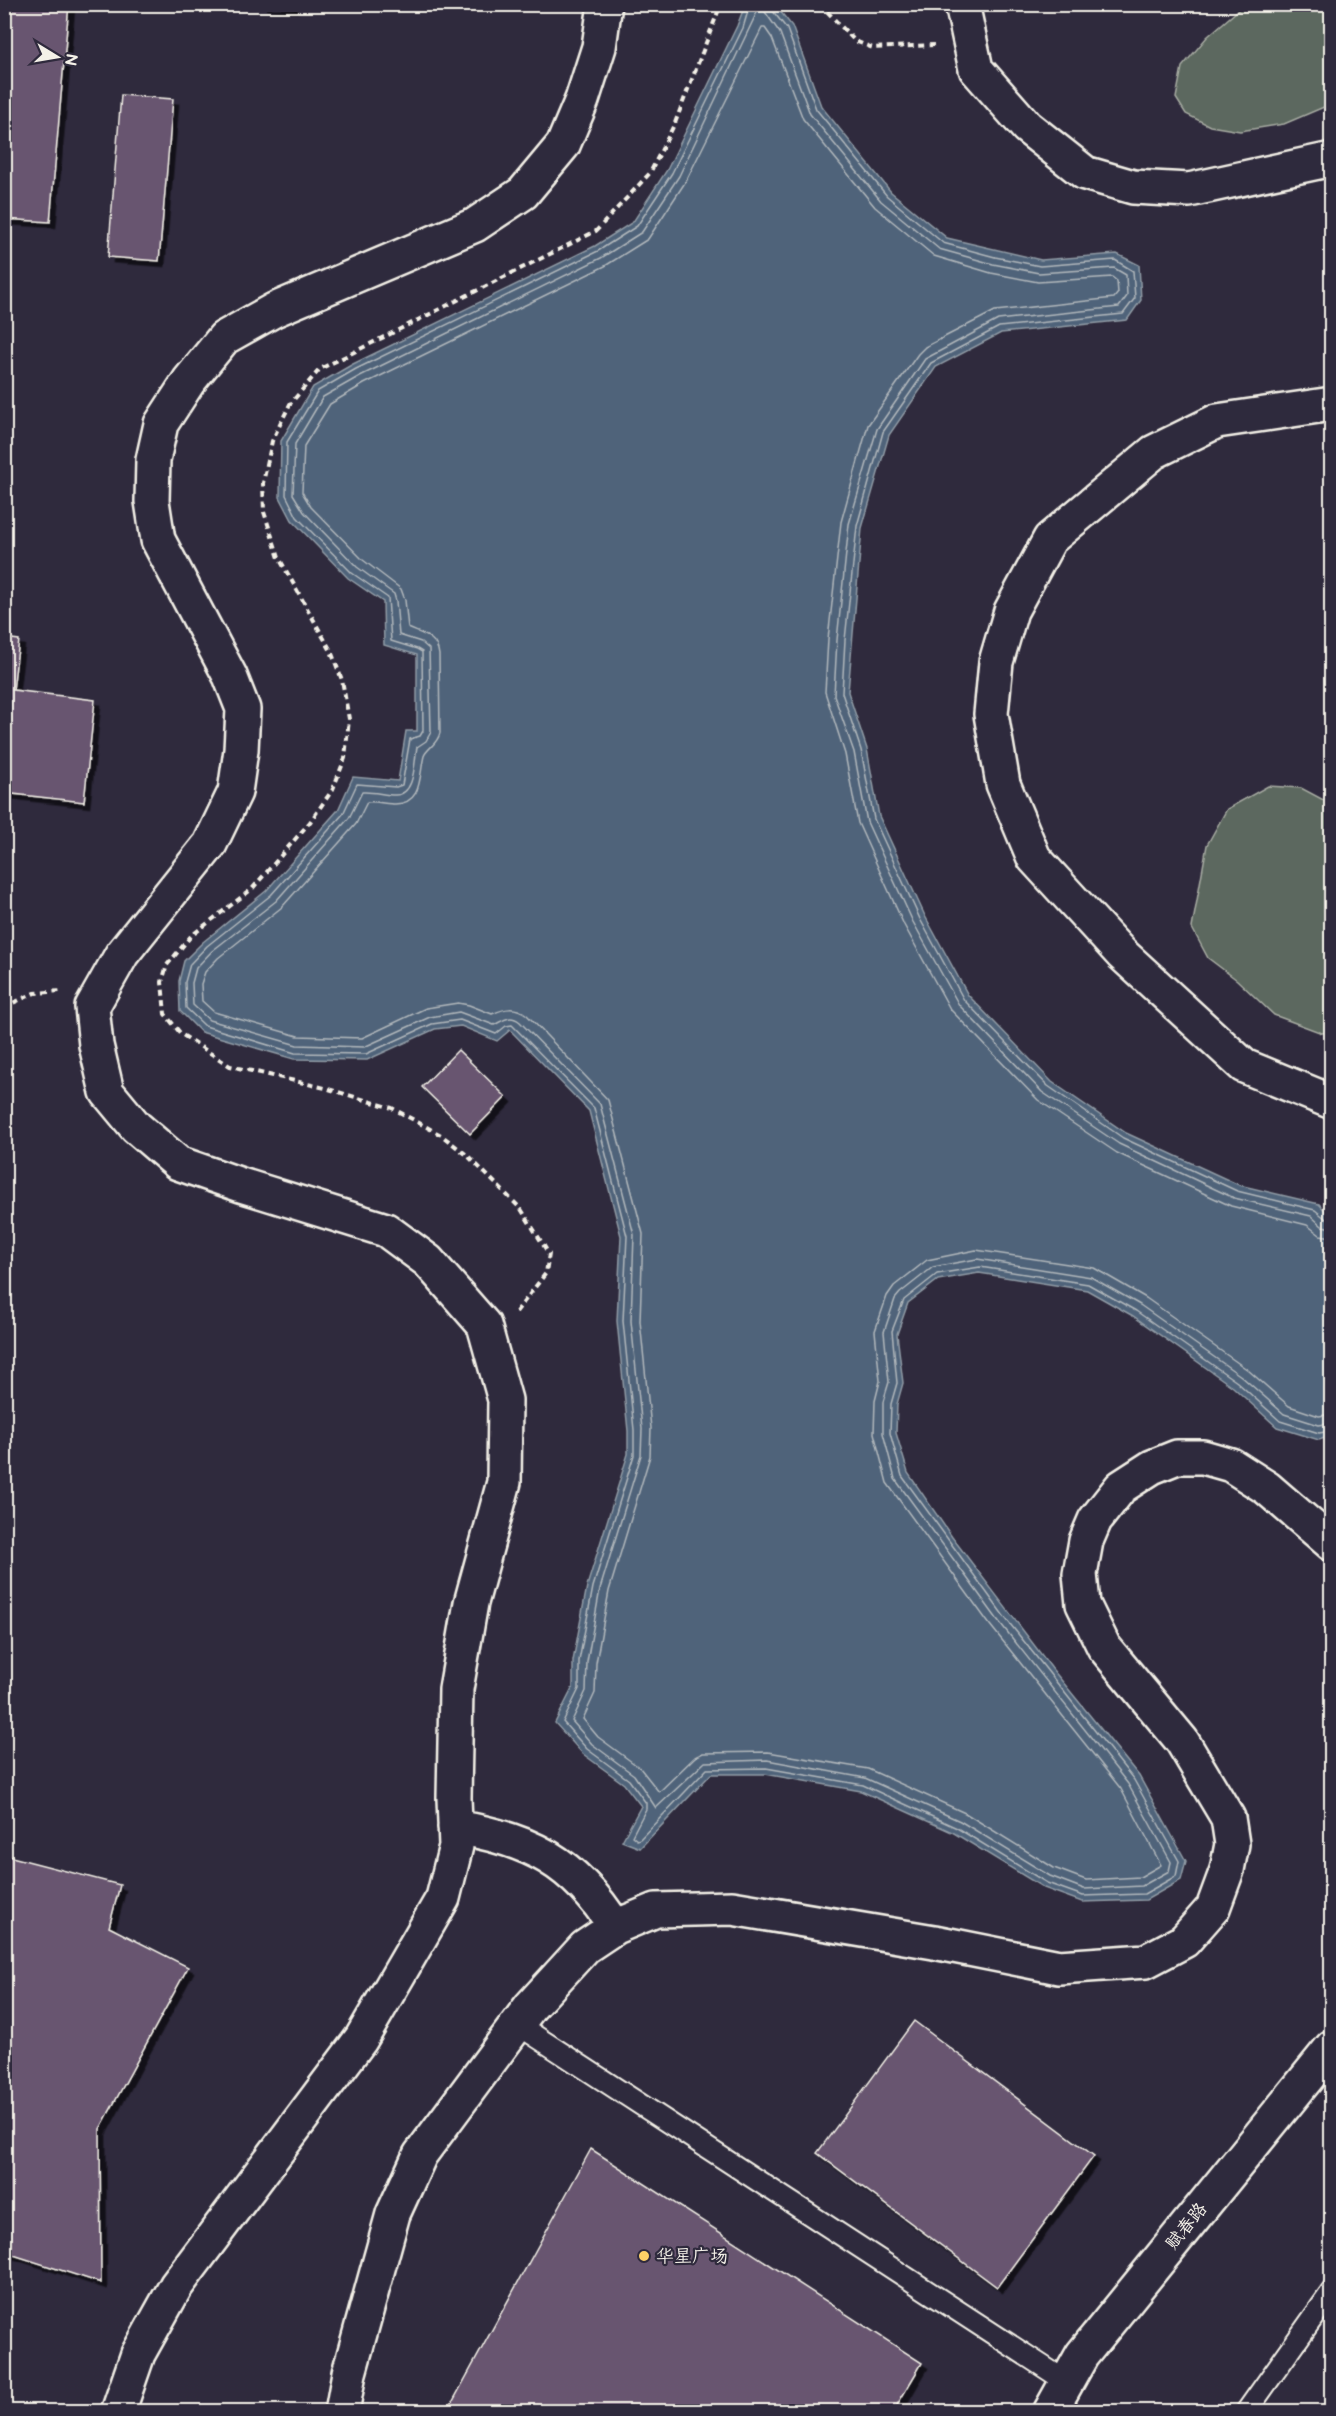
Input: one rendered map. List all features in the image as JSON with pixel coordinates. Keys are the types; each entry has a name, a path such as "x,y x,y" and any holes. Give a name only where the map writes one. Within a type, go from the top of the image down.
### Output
{"street":[{"path":"118,2412 138,2354 176,2286 361,2039 443,1898 456,1846 456,1689 471,1603 504,1482 505,1400 484,1325 428,1261 386,1230 178,1163 136,1127 107,1092 96,1045 92,1007 122,954 210,844 235,792 242,750 243,710 230,676 158,540 152,501 153,460 161,424 189,381 224,338 274,310 475,225 523,193 563,145 582,100 599,47 605,4"},
{"path":"962,4 976,69 1027,127 1085,172 1133,187 1189,190 1332,159"},
{"path":"1332,404 1217,421 1154,452 1050,539 1011,610 996,662 991,714 1003,784 1034,858 1122,954 1244,1066 1332,1102"},
{"path":"342,2412 348,2373 393,2214 420,2155 518,2024 585,1947 615,1926 656,1910 732,1908 934,1942 1059,1966 1146,1961 1184,1941 1213,1908 1227,1870 1232,1844 1228,1818 1182,1741 1104,1647 1083,1604 1080,1574 1086,1541 1095,1520 1121,1486 1152,1467 1177,1457 1203,1457 1231,1465 1268,1488 1332,1544"},
{"path":"455,1827 492,1833 527,1846 555,1861 580,1881 602,1905 615,1926"},
{"name":"赋春路","path":"1050,2412 1082,2355 1332,2048"}],"lane":[{"path":"518,2024 1067,2382"},
{"path":"1246,2412 1332,2290"}],"path":[{"path":"490,1345 546,1273 549,1254 521,1209 459,1149 441,1135 392,1108 325,1088 230,1066 181,1034 165,1014 162,982 167,965 191,936 252,889 310,822 333,789 345,758 349,719 342,680 331,651 279,558 264,512 263,483 272,441 290,404 320,369 596,231 650,173 675,123 721,4"},
{"path":"820,4 855,41 873,48 936,45 969,39"},
{"path":"4,1007 35,993 103,988"}],"green space":[{"path":"1244,5 1331,5 1331,104 1284,124 1240,131 1210,126 1186,114 1176,98 1182,67 1207,37"},
{"path":"1268,786 1301,788 1331,804 1331,1032 1322,1033 1274,1015 1237,980 1208,958 1192,928 1207,845 1227,809"}],"water":[{"path":"745,5 776,6 792,26 821,106 891,192 947,238 1041,260 1117,254 1139,265 1141,300 1127,320 1001,333 936,367 889,435 862,528 848,692 867,749 879,816 925,916 968,995 1052,1082 1126,1133 1239,1185 1319,1204 1331,1217 1331,1436 1319,1440 1277,1427 1233,1387 1133,1316 1087,1290 979,1273 938,1280 908,1303 897,1334 903,1383 897,1404 896,1433 908,1473 952,1537 1053,1670 1139,1776 1186,1861 1181,1880 1146,1900 1082,1902 1044,1888 954,1833 861,1791 765,1774 711,1774 640,1848 622,1841 641,1806 624,1784 583,1754 555,1723 573,1687 573,1661 587,1586 628,1454 628,1431 617,1321 621,1236 589,1111 510,1030 497,1041 461,1026 435,1029 367,1060 294,1059 201,1032 180,1011 179,981 184,961 203,942 266,891 338,810 353,777 398,781 406,731 417,731 417,655 384,645 383,602 348,578 292,520 280,497 281,441 313,387 353,364 595,246 633,222 667,170"}],"building":[{"path":"4,4 69,4 50,222 4,219"},
{"path":"261,4 292,4 292,7"},
{"path":"121,95 173,99 159,261 108,257"},
{"path":"4,638 19,640 13,690 95,700 84,802 4,793"},
{"path":"458,1050 506,1097 470,1134 422,1087"},
{"path":"4,1855 120,1885 109,1927 188,1967 100,2129 101,2283 4,2252"},
{"path":"914,2021 1094,2156 997,2287 817,2153"},
{"name":"华星广场","path":"591,2149 922,2363 893,2412 447,2412"}],"place":[{"name":"华星广场","path":"644,2256"}]}
